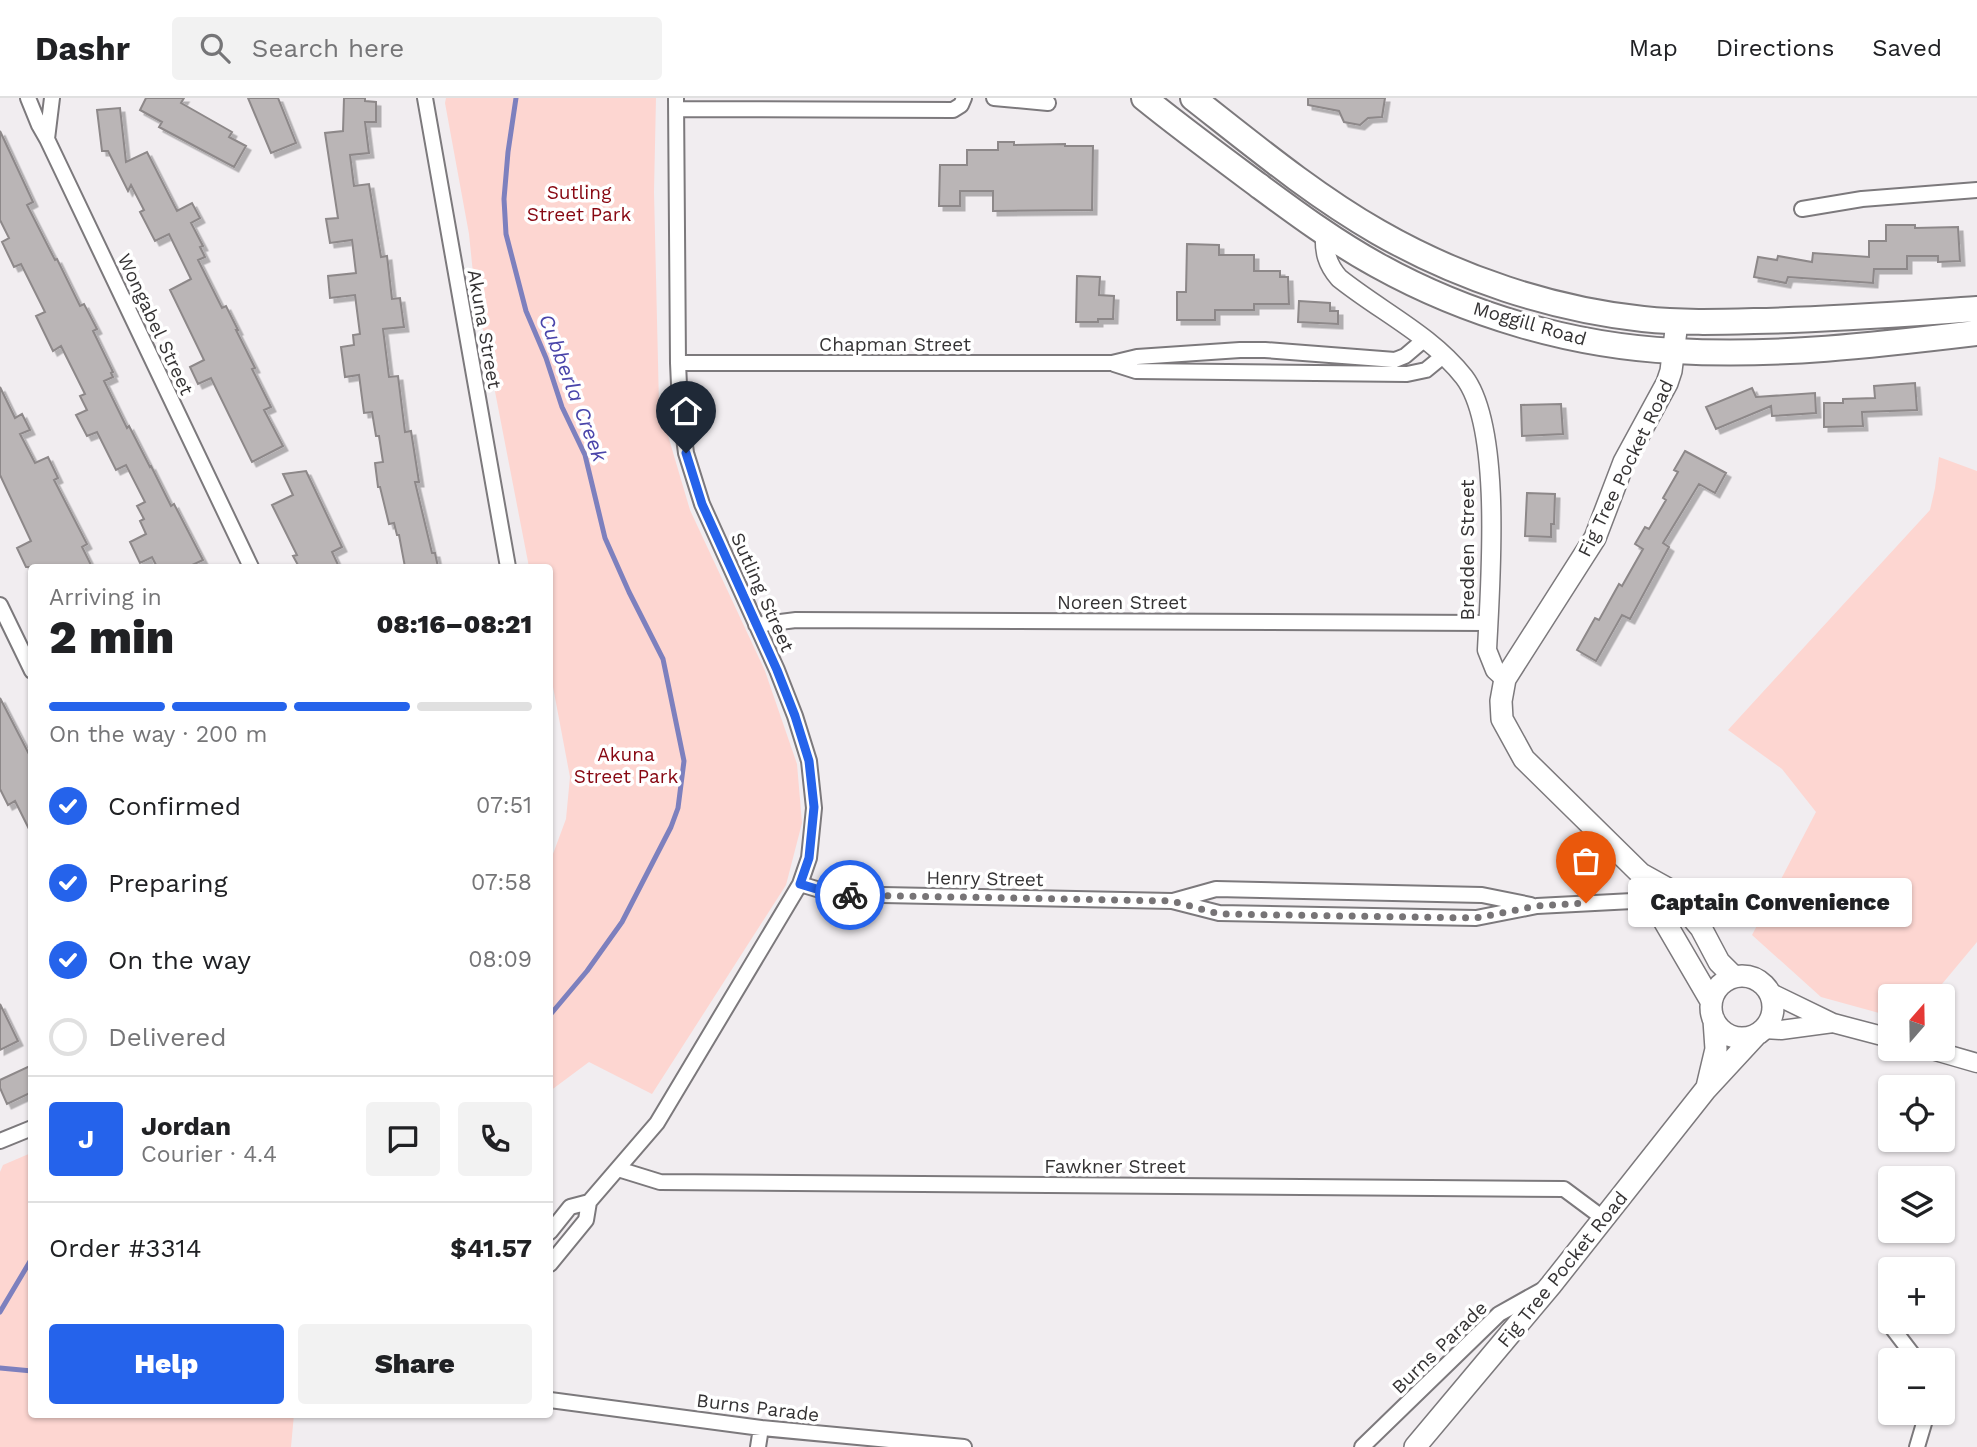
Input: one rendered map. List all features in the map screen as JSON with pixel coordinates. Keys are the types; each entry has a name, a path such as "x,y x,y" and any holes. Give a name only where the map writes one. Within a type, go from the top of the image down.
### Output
{"highway":[{"name":"Moggill Road","path":"1144,98 1168,106 1325,234 1403,278 1482,311 1530,326 1579,338 1674,351 1818,349 1977,333"},
{"name":"Moggill Road","path":"1193,98 1290,173 1378,232 1430,258 1488,282 1549,301 1610,315 1677,321 1826,319 1977,309"}],"main road":[{"name":"Fig Tree Pocket Road","path":"1677,321 1670,377 1623,462 1595,538 1505,679 1501,701 1502,719 1524,759 1660,895 1700,928 1719,962 1734,977"},
{"name":"Fig Tree Pocket Road","path":"1660,895 1713,1011 1716,1049 1706,1089"},
{"path":"1744,976 1762,984 1769,992 1772,1002 1770,1021 1759,1032 1746,1038 1736,1038 1719,1028 1713,1011 1719,986 1734,977 1744,976"},
{"name":"Fig Tree Pocket Road","path":"1415,1447 1551,1285 1706,1089 1759,1032"}],"street":[{"name":"Wongabel Street","path":"28,98 250,564"},
{"path":"47,139 52,98"},
{"name":"Akuna Street","path":"425,98 507,564"},
{"path":"676,104 953,110 961,105 964,98"},
{"path":"994,98 1048,103"},
{"name":"Sutling Street","path":"553,1261 586,1220 589,1202 657,1123 800,884 809,858 814,807 809,761 795,716 702,504 686,453 678,363 676,104"},
{"path":"1802,209 1862,199 1977,190"},
{"name":"Bredden Street","path":"1325,234 1326,259 1339,278 1425,339 1465,378 1478,401 1483,422 1491,496 1487,650 1495,670 1505,679"},
{"name":"Chapman Street","path":"678,363 1112,363 1137,357 1240,350 1395,360 1405,356 1425,339"},
{"name":"Chapman Street","path":"1112,363 1136,371 1407,374 1426,370 1443,356"},
{"path":"0,605 28,663"},
{"name":"Noreen Street","path":"756,625 796,620 1488,622"},
{"name":"Henry Street","path":"800,884 833,894 1172,901 1219,914 1463,918 1537,906 1660,895"},
{"name":"Henry Street","path":"1172,901 1216,889 1482,895 1537,906"},
{"path":"1769,992 1833,1023 1878,1035"},
{"path":"1759,1032 1833,1023"},
{"path":"1955,1057 1977,1063"},
{"path":"0,1141 28,1130"},
{"name":"Fawkner Street","path":"618,1169 660,1182 1564,1189 1603,1218"},
{"name":"Sutling Street","path":"553,1228 569,1207 589,1202"},
{"name":"Burns Parade","path":"1362,1447 1499,1314 1551,1285"},
{"path":"1897,1334 1908,1348"},
{"name":"Burns Parade","path":"553,1400 761,1428 964,1447"},
{"path":"1917,1447 1924,1425"},
{"path":"758,1447 761,1428"}],"green space":[{"name":"Sutling Street Park","path":"446,98 656,98 654,192 659,405 690,510 765,671 797,764 802,823 786,885 652,1094 589,1062 553,1089 553,854 566,819 570,777 553,687 553,564 528,564 474,283 469,234"},
{"path":"1939,457 1977,471 1977,942 1942,984 1878,984 1878,1013 1821,997 1752,935 1816,812 1782,769 1728,730 1930,510"},
{"path":"28,1154 28,1418 294,1418 291,1447 0,1447 0,1172 3,1165"}],"building":[{"path":"146,98 184,98 181,103 232,132 229,137 246,146 234,167 159,127 162,122 140,110"},
{"path":"248,98 278,98 296,143 271,153"},
{"path":"344,98 365,98 365,101 376,102 376,122 365,122 369,153 350,155 354,186 369,184 381,257 387,256 392,299 400,298 404,327 383,329 389,377 398,376 405,432 411,431 419,482 415,482 432,553 435,553 437,564 404,564 399,535 394,523 389,524 378,487 375,463 383,462 372,412 364,413 359,375 345,377 341,347 354,345 353,335 360,334 355,295 330,298 328,276 356,273 352,240 330,243 326,219 338,218 325,133 343,131"},
{"path":"1308,98 1385,98 1382,117 1368,118 1360,125 1344,122 1339,111 1308,105"},
{"path":"120,108 126,162 147,152 177,211 192,203 200,218 191,223 203,246 200,247 205,257 198,260 222,308 226,306 238,330 255,368 252,369 271,407 264,410 283,446 252,462 211,378 198,384 190,367 204,360 170,290 191,279 169,234 155,241 140,212 144,210 131,185 128,191 108,151 102,151 97,110"},
{"path":"0,131 33,202 27,205 80,306 84,304 97,329 93,331 113,372 113,377 104,381 127,428 129,426 203,560 194,564 156,564 152,557 140,563 130,542 146,534 140,521 144,519 137,506 145,502 126,465 116,470 97,432 87,436 76,415 87,410 80,396 85,394 61,346 53,351 36,316 45,312 21,264 14,267 2,242 9,238 0,220"},
{"path":"998,142 1014,142 1014,145 1093,146 1092,210 993,211 993,191 960,191 960,206 939,206 940,165 967,165 967,150 998,150"},
{"path":"1886,225 1915,225 1915,228 1958,227 1960,261 1938,262 1938,256 1907,256 1907,269 1874,269 1873,283 1788,277 1786,283 1754,277 1758,257 1777,260 1778,256 1812,262 1813,253 1869,257 1869,241 1886,241"},
{"path":"1187,244 1219,245 1219,255 1254,255 1254,271 1280,271 1280,277 1288,277 1289,304 1254,304 1254,310 1215,310 1215,320 1177,320 1177,292 1186,292"},
{"path":"1077,276 1100,277 1099,295 1114,296 1113,319 1076,322"},
{"path":"1299,301 1330,303 1330,311 1338,311 1338,324 1298,322"},
{"path":"1915,383 1917,410 1862,412 1863,426 1824,427 1824,403 1843,403 1843,399 1875,398 1874,386"},
{"path":"0,387 15,418 22,414 30,430 20,434 35,463 48,457 58,478 54,480 87,544 82,547 90,564 28,564 26,567 17,548 31,541 0,475"},
{"path":"1752,388 1756,397 1815,393 1816,413 1772,416 1771,406 1716,429 1706,407"},
{"path":"1561,404 1563,434 1522,436 1521,405"},
{"path":"1685,451 1726,473 1715,493 1699,484 1663,543 1669,547 1630,619 1622,615 1596,661 1577,650 1595,618 1599,620 1619,584 1622,586 1643,549 1635,544 1645,527 1649,529 1666,500 1663,498 1678,472 1674,470"},
{"path":"306,471 342,547 332,552 338,564 297,564 293,556 297,555 272,505 293,495 283,474"},
{"path":"1527,493 1555,494 1551,537 1525,536"},
{"path":"0,698 28,752 28,827 15,801 8,805 0,789"},
{"path":"0,1004 18,1041 0,1050"},
{"path":"28,1067 28,1094 7,1104 0,1088 0,1080"}],"waterway":[{"name":"Cubberla Creek","path":"516,98 504,199 506,234 526,311 546,358 562,407 585,455 605,538 663,659 684,761 678,808 671,827 622,922 587,971 553,1011"},
{"path":"0,1312 28,1265"},
{"name":"Cubberla Creek","path":"0,1368 28,1371"}],"way so far":[{"path":"850,895 1172,901 1219,914 1476,918 1537,906 1586,903"}],"place":[{"name":"Captain Convenience","path":"1586,903"}],"route":[{"path":"686,453 702,504 777,670 809,761 814,807 809,858 800,884 833,894 850,895"}],"park label":[{"name":"Akuna Street Park","path":"626,765"}]}
